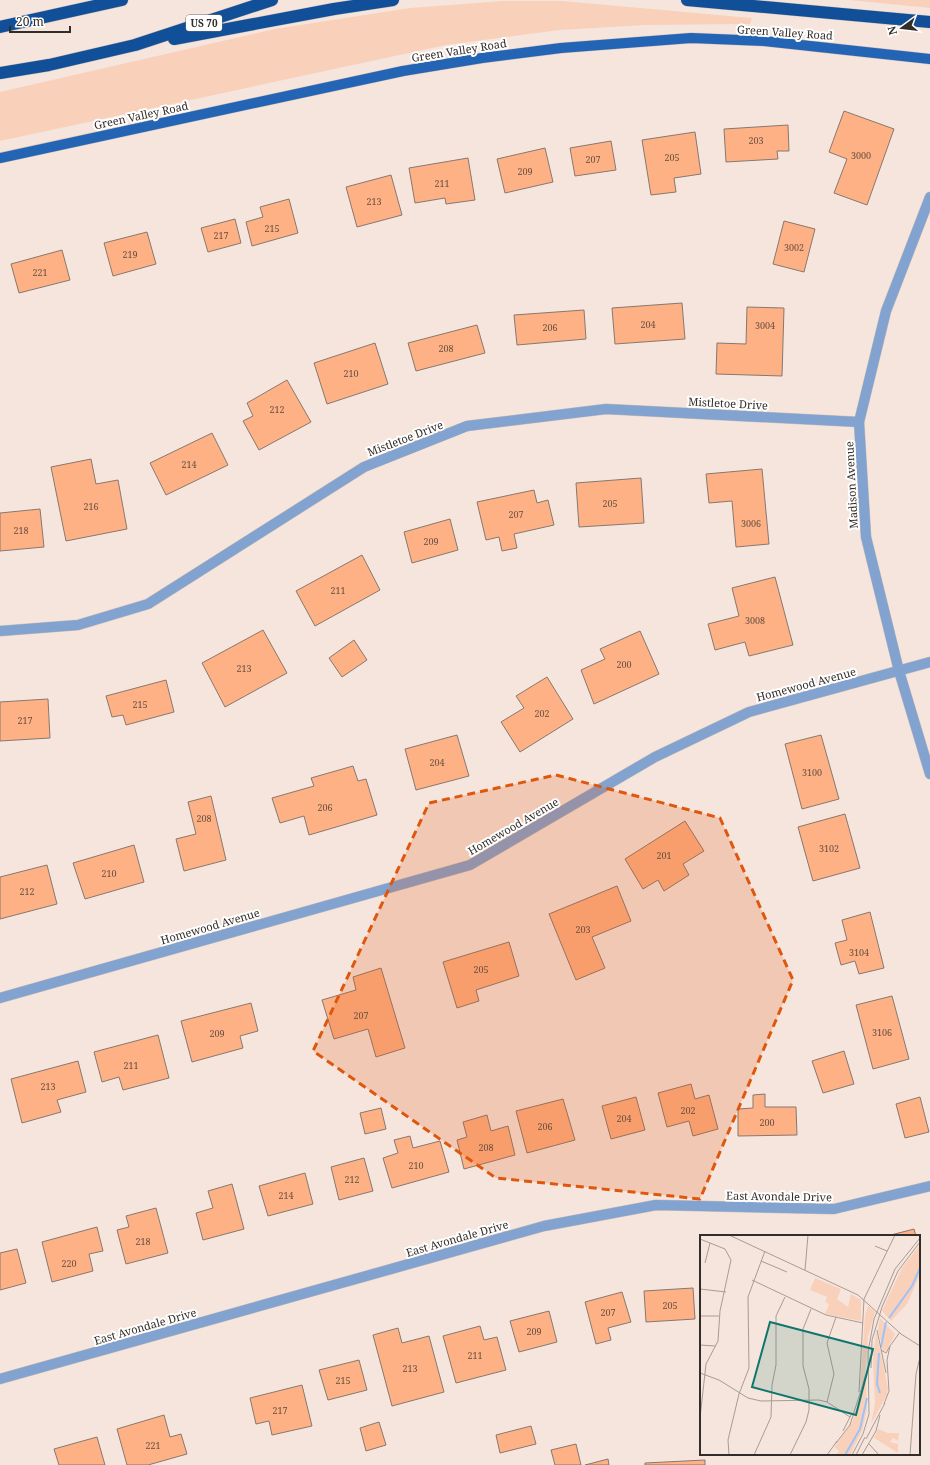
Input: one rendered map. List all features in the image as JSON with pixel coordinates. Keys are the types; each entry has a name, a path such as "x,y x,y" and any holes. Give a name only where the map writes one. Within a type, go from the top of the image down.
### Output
{"highway":[{"path":"0,27 122,0"},
{"name":"US 70","path":"0,73 49,65 135,45 272,0"},
{"path":"135,45 235,29 334,9 393,0"},
{"path":"687,0 930,22"}],"main road":[{"name":"Green Valley Road","path":"0,158 396,73 482,58 561,48 691,38 764,42 930,59"}],"street":[{"name":"Madison Avenue","path":"930,197 886,311 859,422 866,537 900,670 930,774"},
{"name":"Mistletoe Drive","path":"0,631 78,625 148,604 364,467 467,426 606,409 859,422"},
{"name":"Homewood Avenue","path":"0,998 470,865 655,757 749,712 930,662"},
{"name":"East Avondale Drive","path":"0,1379 544,1226 656,1205 834,1209 930,1186"}],"highlighted area":[{"path":"556,775 720,818 793,980 700,1199 496,1178 313,1051 429,803"}],"shaded area":[{"path":"849,0 930,0 930,8"},
{"path":"503,1 562,1 752,18 750,24 645,25 560,30 446,45 0,141 0,92 275,29 410,8"}],"building":[{"path":"844,111 894,129 867,205 834,193 847,159 829,152"},
{"path":"788,125 789,151 777,151 778,159 726,162 724,129"},
{"path":"695,132 701,174 674,178 676,192 651,195 642,140"},
{"path":"611,141 616,170 575,176 570,148"},
{"path":"545,148 553,182 505,193 497,159"},
{"path":"468,158 475,200 446,204 445,198 415,203 409,168"},
{"path":"391,175 402,215 357,227 346,187"},
{"path":"289,199 298,233 252,246 246,222 263,217 260,207"},
{"path":"235,219 241,243 208,252 201,228"},
{"path":"784,221 815,229 804,272 773,264"},
{"path":"147,232 156,264 113,276 104,243"},
{"path":"62,250 70,280 19,293 11,264"},
{"path":"682,303 685,339 615,344 612,308"},
{"path":"747,307 784,308 782,376 716,374 717,343 746,344"},
{"path":"584,310 586,339 517,345 514,315"},
{"path":"477,325 485,353 416,371 408,343"},
{"path":"375,343 388,384 327,404 314,363"},
{"path":"287,380 311,422 259,450 243,421 253,416 247,403"},
{"path":"212,433 228,465 166,495 150,463"},
{"path":"91,459 96,484 118,480 127,529 66,541 51,467"},
{"path":"762,469 769,544 736,547 732,501 709,503 706,474"},
{"path":"641,478 644,523 579,527 576,483"},
{"path":"534,490 537,503 548,500 554,525 514,534 517,548 502,551 499,537 486,540 477,502"},
{"path":"40,509 44,547 0,551 0,513"},
{"path":"450,519 458,550 412,563 404,532"},
{"path":"362,555 380,590 315,626 296,591"},
{"path":"775,577 793,645 749,656 745,642 715,650 708,624 739,616 732,588"},
{"path":"263,630 287,673 225,707 202,663"},
{"path":"640,631 659,674 594,704 581,670 605,659 600,649"},
{"path":"354,640 367,660 342,677 329,658"},
{"path":"547,677 573,719 520,752 501,722 524,708 516,696"},
{"path":"166,680 174,712 126,725 123,715 112,717 106,696"},
{"path":"48,699 50,738 0,741 0,702"},
{"path":"457,735 469,776 416,790 405,749"},
{"path":"821,735 839,799 802,809 785,744"},
{"path":"353,766 358,781 366,779 377,815 309,835 304,816 280,823 272,798 314,786 311,778"},
{"path":"211,796 226,860 184,871 176,839 196,834 188,802"},
{"path":"845,814 860,868 813,881 798,827"},
{"path":"685,821 704,851 683,864 689,875 664,891 658,880 643,889 625,859"},
{"path":"134,845 144,882 85,899 73,863"},
{"path":"47,865 57,904 0,919 0,877"},
{"path":"617,886 631,921 592,937 605,968 576,980 549,914"},
{"path":"870,912 884,968 859,974 855,961 841,965 835,943 847,940 842,920"},
{"path":"509,942 519,976 476,990 479,1001 457,1008 443,962"},
{"path":"381,968 405,1048 376,1057 368,1029 334,1039 322,1000 356,990 353,977"},
{"path":"892,996 909,1059 873,1069 856,1005"},
{"path":"251,1003 258,1031 240,1036 243,1048 192,1062 181,1021"},
{"path":"158,1035 169,1078 123,1090 119,1077 102,1082 94,1052"},
{"path":"844,1051 854,1084 823,1093 812,1061"},
{"path":"78,1061 86,1092 57,1100 61,1112 22,1123 11,1079"},
{"path":"691,1084 695,1099 709,1095 718,1129 693,1136 689,1121 667,1127 658,1093"},
{"path":"765,1094 765,1107 796,1107 797,1135 738,1136 738,1109 753,1108 753,1095"},
{"path":"636,1097 645,1130 611,1139 602,1106"},
{"path":"920,1097 929,1132 905,1138 896,1104"},
{"path":"563,1099 575,1140 527,1153 516,1111"},
{"path":"381,1108 386,1129 365,1134 360,1113"},
{"path":"487,1115 491,1131 508,1126 515,1155 464,1169 457,1140 467,1137 463,1122"},
{"path":"410,1136 413,1148 440,1141 449,1172 392,1188 383,1158 398,1153 394,1140"},
{"path":"364,1158 373,1191 339,1200 331,1167"},
{"path":"305,1173 313,1204 268,1216 259,1186"},
{"path":"232,1184 244,1229 203,1240 196,1213 213,1208 208,1191"},
{"path":"156,1208 168,1253 126,1264 117,1230 129,1227 126,1216"},
{"path":"97,1227 103,1251 89,1254 93,1271 52,1282 42,1242"},
{"path":"914,1229 916,1235 891,1235"},
{"path":"17,1249 26,1283 0,1290 0,1253"},
{"path":"693,1288 695,1319 646,1322 644,1291"},
{"path":"622,1292 631,1322 608,1328 611,1340 596,1344 585,1302"},
{"path":"549,1311 557,1342 519,1352 510,1321"},
{"path":"480,1326 484,1340 497,1337 506,1370 456,1383 443,1336"},
{"path":"398,1328 402,1343 429,1336 444,1392 392,1406 373,1335"},
{"path":"359,1360 367,1390 328,1400 319,1370"},
{"path":"302,1385 312,1426 272,1435 269,1421 256,1424 250,1398"},
{"path":"164,1415 170,1437 181,1434 187,1454 148,1465 127,1465 117,1429"},
{"path":"379,1422 386,1445 366,1451 360,1428"},
{"path":"531,1426 536,1444 500,1453 496,1435"},
{"path":"97,1437 105,1465 59,1465 54,1449"},
{"path":"576,1444 581,1465 555,1465 551,1450"},
{"path":"608,1459 609,1465 585,1465"},
{"path":"705,1460 705,1465 645,1465 645,1463"}]}
